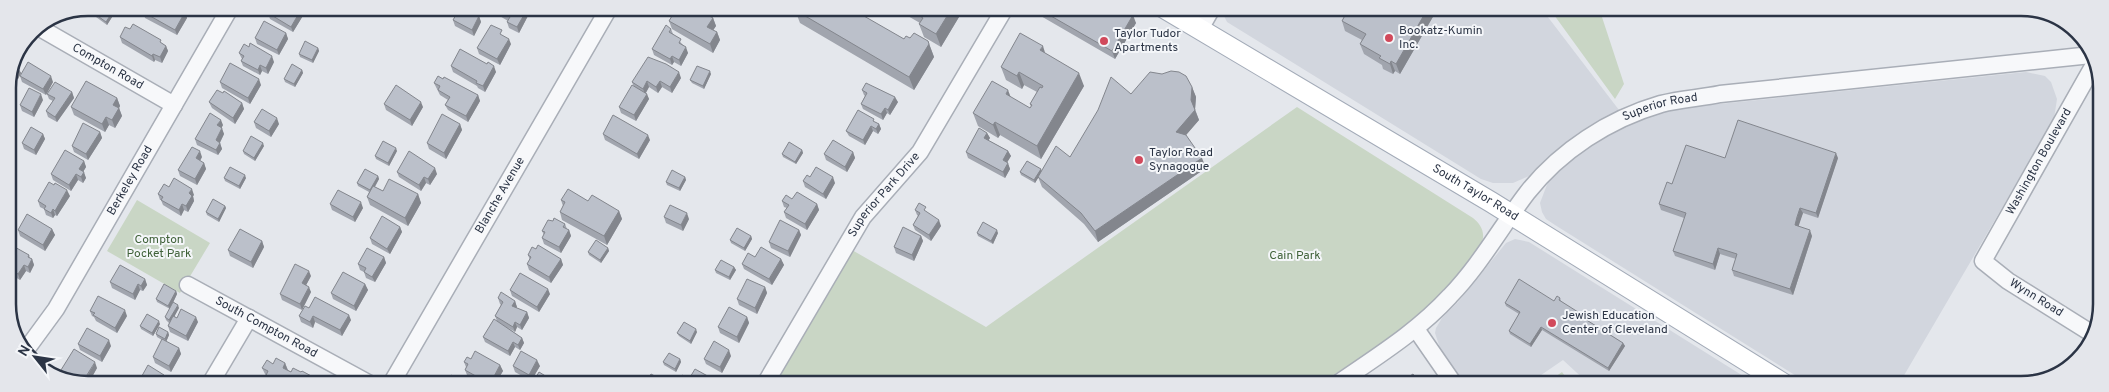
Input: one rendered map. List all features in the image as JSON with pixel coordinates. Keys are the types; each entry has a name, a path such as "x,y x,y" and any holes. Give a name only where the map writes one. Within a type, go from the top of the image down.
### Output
{"main road":[{"name":"South Taylor Road","path":"1178,16 1511,214 1771,376"}],"street":[{"name":"Berkeley Road","path":"29,345 56,310 225,16"},
{"name":"Blanche Avenue","path":"396,376 605,16"},
{"name":"Superior Park Drive","path":"770,376 863,217 920,152 999,16"},
{"path":"1200,29 1207,16"},
{"name":"Compton Road","path":"45,31 174,105"},
{"name":"Superior Road","path":"1348,376 1416,329 1469,275 1511,214 1543,176 1580,144 1615,122 1663,104 1720,94 2085,56"},
{"name":"Washington Boulevard","path":"1983,261 2090,72"},
{"name":"Wynn Road","path":"1983,261 2008,280 2087,331"},
{"name":"South Compton Road","path":"188,285 355,376"},
{"path":"215,376 249,318"},
{"path":"1416,329 1448,376"}],"shaded area":[{"path":"1224,16 1547,16 1619,110 1578,133 1529,176 1513,183 1493,183 1481,179 1227,22"},
{"path":"2026,72 2045,76 2051,82 2057,99 2054,119 1904,376 1796,376 1546,219 1540,203 1548,182 1572,160 1597,141 1639,120 1660,113 1690,107"},
{"path":"1515,239 1529,242 1743,376 1580,376 1563,360 1540,376 1458,376 1441,351 1435,333 1436,328 1442,318 1458,302 1506,243"}],"green space":[{"path":"1555,16 1602,16 1624,84 1615,99"},
{"name":"Cain Park","path":"1297,107 1473,218 1481,226 1483,232 1482,242 1474,255 1421,313 1403,329 1332,376 779,376 852,250 986,327"},
{"name":"Compton Pocket Park","path":"137,200 210,243 180,293 107,251"},
{"path":"1562,372 1565,376 1556,376"}],"building":[{"path":"98,16 110,16 106,22"},
{"path":"150,16 183,16 175,30"},
{"path":"273,16 297,16 291,27"},
{"path":"455,16 479,16 472,30 453,20"},
{"path":"508,16 523,16 517,27 507,22 510,17"},
{"path":"672,16 709,16 713,18 707,27 717,32 710,44 669,21"},
{"path":"805,16 864,16 904,39 906,36 910,38 914,33 928,41 929,44 909,77"},
{"path":"920,16 947,16 936,34 919,24 923,18"},
{"path":"1051,16 1132,16 1112,51"},
{"path":"1345,16 1423,16 1396,64 1391,61 1390,64 1379,58 1381,56 1360,44 1366,34 1342,21"},
{"path":"264,21 286,33 277,50 255,38"},
{"path":"133,24 161,40 160,42 166,46 160,57 153,54 152,56 120,37 125,27 130,29"},
{"path":"491,25 502,30 500,34 509,39 497,59 477,48"},
{"path":"666,25 671,29 669,32 681,39 679,43 686,47 679,60 672,56 670,59 652,49"},
{"path":"1020,33 1043,46 1040,50 1079,73 1037,146 995,122 993,125 973,113 992,81 1008,90 1006,94 1030,108 1032,105 1030,104 1040,87 1042,88 1043,86 1019,72 1017,76 1001,67"},
{"path":"305,41 318,48 312,60 299,54"},
{"path":"250,43 272,56 266,68 260,65 258,70 241,61 244,56 239,53 244,44 249,47"},
{"path":"460,49 494,66 483,86 451,66"},
{"path":"648,57 666,64 679,72 670,87 660,81 656,87 647,81 643,89 632,82"},
{"path":"28,62 51,76 43,89 20,76"},
{"path":"230,63 259,79 248,98 220,82"},
{"path":"292,64 302,70 294,84 284,79"},
{"path":"697,66 710,71 703,86 690,80"},
{"name":"Taylor Road Synagogue","path":"1171,71 1179,72 1186,76 1192,87 1191,100 1195,110 1176,132 1186,135 1202,158 1095,231 1081,213 1038,177 1056,146 1070,157 1098,110 1111,77 1131,94 1150,72 1162,74"},
{"path":"438,76 443,79 444,77 478,95 466,116 445,105 450,97 438,90 440,86 434,83"},
{"path":"86,81 117,98 113,105 119,108 112,120 106,117 102,124 71,107"},
{"path":"55,82 72,92 55,117 46,111 55,98 47,94"},
{"path":"866,83 895,97 888,110 885,108 881,114 861,104 867,93 862,90"},
{"path":"396,85 421,102 410,120 384,104"},
{"path":"632,85 647,94 634,115 619,107"},
{"path":"29,88 41,94 32,112 20,105"},
{"path":"217,90 223,93 224,91 242,103 233,118 209,102"},
{"path":"262,109 277,118 269,131 254,122"},
{"path":"858,110 879,124 876,129 871,126 863,140 846,131"},
{"path":"210,113 221,120 217,125 222,128 216,140 220,143 216,150 195,139"},
{"path":"442,114 460,124 444,153 427,143"},
{"path":"613,115 648,135 637,154 603,134"},
{"path":"1738,120 1836,153 1816,213 1800,208 1795,225 1810,230 1790,289 1732,270 1737,254 1718,248 1713,264 1673,251 1686,213 1659,204 1667,182 1672,184 1686,145 1725,158"},
{"path":"83,123 100,132 86,154 72,146"},
{"path":"31,127 43,134 34,150 22,143"},
{"path":"979,128 987,133 984,138 1008,151 1003,160 1008,163 1003,172 966,152"},
{"path":"251,136 263,143 254,158 243,151"},
{"path":"833,140 853,152 845,167 824,154"},
{"path":"383,141 396,148 388,163 375,156"},
{"path":"789,142 802,150 795,162 782,154"},
{"path":"192,147 200,151 196,158 204,163 195,179 178,170"},
{"path":"65,150 84,161 79,169 84,172 81,177 76,174 69,185 51,174"},
{"path":"409,151 435,168 428,179 424,177 419,185 397,172"},
{"path":"1027,161 1041,169 1034,180 1020,172"},
{"path":"230,167 245,175 239,186 224,178"},
{"path":"816,167 833,177 823,194 803,181 807,175 810,177"},
{"path":"365,169 378,176 370,190 357,183"},
{"path":"672,170 685,177 679,188 666,182"},
{"path":"174,178 192,189 189,193 192,196 186,206 182,204 179,210 161,200 163,197 158,194 164,184 169,187"},
{"path":"389,179 418,194 405,218 367,197 373,186 383,191"},
{"path":"49,182 54,185 55,183 67,190 55,211 53,209 51,213 44,209 46,206 38,201"},
{"path":"568,189 588,201 592,195 619,211 604,236 560,212 565,202 561,200"},
{"path":"338,190 361,202 353,217 330,204"},
{"path":"797,192 817,204 805,224 784,212 789,205 782,201 786,195 792,199"},
{"path":"213,199 225,206 218,219 206,212"},
{"path":"919,203 926,207 924,210 939,220 929,235 913,225 920,213 915,210"},
{"path":"670,205 687,213 681,225 664,217"},
{"path":"27,214 52,229 43,245 18,230"},
{"path":"382,216 400,227 387,249 370,238"},
{"path":"554,218 565,224 563,227 569,230 559,247 542,238 545,232 542,231 548,220 553,221"},
{"path":"780,220 799,230 788,251 769,242"},
{"path":"983,222 997,230 991,241 977,233"},
{"path":"903,227 921,236 912,255 894,247"},
{"path":"737,228 751,236 744,248 730,240"},
{"path":"240,229 262,241 251,262 228,250"},
{"path":"596,240 608,248 600,260 588,252"},
{"path":"538,245 561,259 549,277 527,264 531,257 528,255 532,247 536,249"},
{"path":"761,247 781,259 769,279 742,264 748,253 755,257"},
{"path":"16,248 29,255 28,257 32,259 28,267 24,265 18,274 16,273"},
{"path":"367,248 384,257 372,277 364,272 366,268 358,264"},
{"path":"721,260 734,267 729,277 715,270"},
{"path":"295,264 309,271 302,283 309,287 300,304 280,294"},
{"path":"120,265 145,279 141,286 138,284 133,294 110,282"},
{"path":"343,272 365,284 354,306 331,293"},
{"path":"520,273 548,289 537,307 510,290"},
{"path":"747,279 765,287 755,308 737,299"},
{"name":"Jewish Education Center of Cleveland","path":"1519,279 1554,301 1557,296 1560,298 1559,300 1578,312 1577,314 1623,343 1608,368 1541,327 1530,344 1509,331 1520,312 1505,303"},
{"path":"164,284 176,291 168,306 156,299"},
{"path":"501,292 515,301 512,306 527,312 520,325 515,322 513,327 495,316 503,302 498,298"},
{"path":"98,296 125,310 115,328 93,315 95,313 90,311"},
{"path":"315,297 349,315 340,330 313,316 310,322 299,316 305,306 309,308"},
{"path":"173,302 178,305 169,320 165,317"},
{"path":"729,307 747,317 737,337 718,327"},
{"path":"181,309 196,317 186,336 168,326 173,316 177,318"},
{"path":"147,314 159,321 152,333 140,326"},
{"path":"494,319 522,338 518,345 513,342 508,351 483,337"},
{"path":"684,322 696,329 690,341 677,333"},
{"path":"159,327 168,332 165,339 156,334"},
{"path":"87,328 109,340 100,356 78,344"},
{"path":"162,339 179,348 169,366 153,357"},
{"path":"714,341 729,350 720,367 704,359"},
{"path":"74,349 95,362 86,376 61,370"},
{"path":"475,351 500,365 494,376 476,376 465,370 468,364 464,362 467,357 471,359"},
{"path":"521,351 537,360 529,375 513,366"},
{"path":"669,353 680,359 675,369 663,362"},
{"path":"276,358 285,363 283,368 291,372 293,368 311,376 266,376 268,371 262,368 267,360 273,364"},
{"path":"148,365 164,375 163,376 142,376"},
{"path":"695,369 708,376 691,376"},
{"path":"539,372 546,376 537,376"}],"place":[{"name":"Bookatz-Kumin Inc.","path":"1389,38"},
{"name":"Taylor Tudor Apartments","path":"1104,41"},
{"name":"Taylor Road Synagogue","path":"1139,160"},
{"name":"Jewish Education Center of Cleveland","path":"1552,323"}]}
